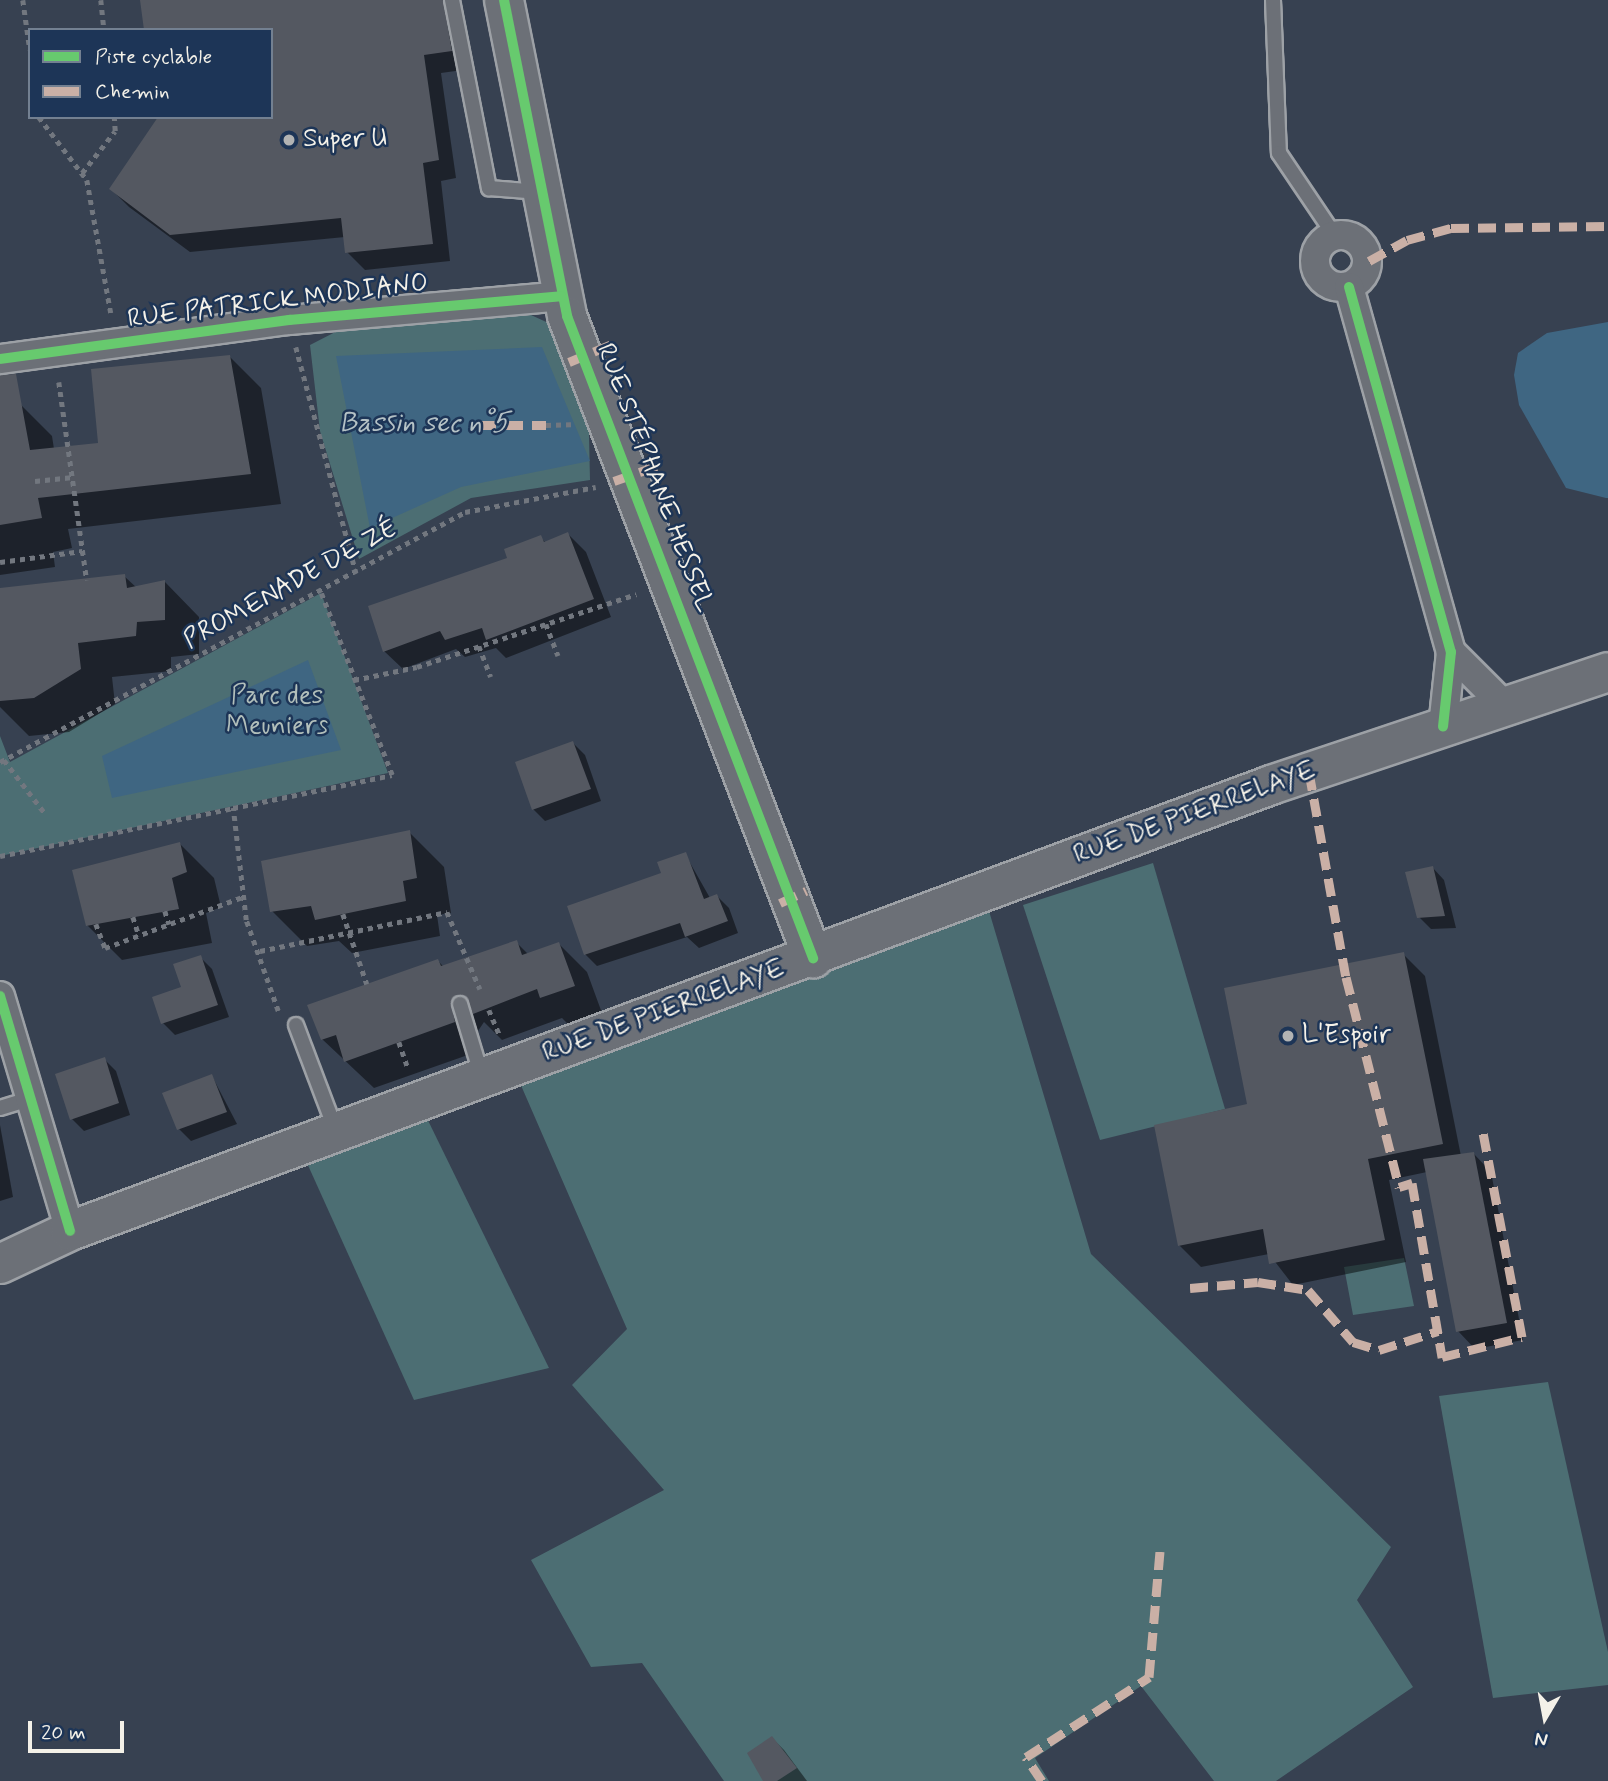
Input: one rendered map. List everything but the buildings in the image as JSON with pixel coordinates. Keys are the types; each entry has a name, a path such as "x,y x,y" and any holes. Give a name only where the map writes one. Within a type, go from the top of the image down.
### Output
{"main road":[{"name":"RUE STÉPHANE HESSEL","path":"504,0 561,296 813,958"},
{"name":"RUE DE PIERRELAYE","path":"0,1264 70,1231 498,1073 1443,727 1608,672"}],"street":[{"path":"1335,236 1364,246 1369,261 1349,287 1451,652 1443,727"},
{"name":"RUE PATRICK MODIANO","path":"0,359 289,320 561,296"},
{"path":"1451,652 1506,707"},
{"path":"0,996 70,1231"}],"lane":[{"path":"452,0 489,187 541,192"},
{"path":"1273,0 1279,153 1335,236"},
{"path":"460,1004 498,1073"},
{"path":"296,1025 337,1133"},
{"path":"0,1108 32,1098"}],"path":[{"path":"23,0 28,36"},
{"path":"101,0 104,28"},
{"path":"41,119 82,173 113,324"},
{"path":"82,173 116,131 114,119"},
{"path":"289,320 356,573"},
{"path":"70,350 72,367 57,371 86,580"},
{"path":"547,425 581,424"},
{"path":"35,481 71,477"},
{"path":"0,562 82,551"},
{"path":"354,680 479,646 670,583"},
{"path":"0,856 392,775 321,593"},
{"path":"546,624 558,656"},
{"path":"479,646 491,677"},
{"path":"2,761 44,812"},
{"path":"233,808 246,920 260,951 282,1021 296,1025"},
{"path":"96,924 105,948 245,896"},
{"path":"166,911 169,924"},
{"path":"260,951 348,930 447,912 498,1073"},
{"path":"343,914 367,984"},
{"path":"133,917 139,936"}],"green space":[{"name":"Bassin sec n°5","path":"531,315 555,326 588,389 590,480 471,498 359,559 320,431 310,345 345,327"},
{"name":"Parc des Meuniers","path":"321,593 388,773 0,856 0,736 10,762"},
{"path":"1153,863 1225,1109 1100,1140 1023,905"},
{"path":"989,911 1091,1254 1391,1547 1357,1600 1413,1687 1276,1781 1214,1781 1141,1686 1035,1758 1049,1781 724,1781 642,1663 591,1667 531,1560 664,1490 572,1385 627,1329 513,1067 776,971"},
{"path":"419,1102 549,1368 414,1400 302,1152"},
{"path":"1404,1258 1414,1306 1353,1315 1344,1267"},
{"path":"1548,1382 1608,1652 1608,1685 1493,1698 1439,1396"}],"water":[{"path":"1608,322 1606,498 1566,488 1519,405 1514,375 1518,353 1547,333"},
{"name":"Bassin sec n°5","path":"542,347 590,461 461,487 370,528 336,356"},
{"path":"308,660 341,750 112,798 102,756"}],"marked path":[{"path":"1369,261 1407,240 1451,228 1608,226"},
{"path":"569,362 612,344"},
{"path":"478,425 546,425"},
{"path":"614,481 657,466"},
{"path":"1309,772 1346,977 1399,1187 1412,1183 1442,1357 1522,1337 1483,1133"},
{"path":"780,903 806,891"},
{"path":"1190,1288 1258,1282 1308,1290 1353,1342 1379,1350 1438,1331"},
{"path":"1042,1781 1026,1757 1149,1677 1160,1551"}],"cycle path":[{"path":"504,0 567,316 813,958"},
{"path":"1349,287 1451,652 1443,727"},
{"path":"0,359 289,320 561,296"},
{"path":"0,996 70,1231"}],"place":[{"name":"Super U","path":"289,140"},
{"name":"L'Espoir","path":"1288,1036"}]}
